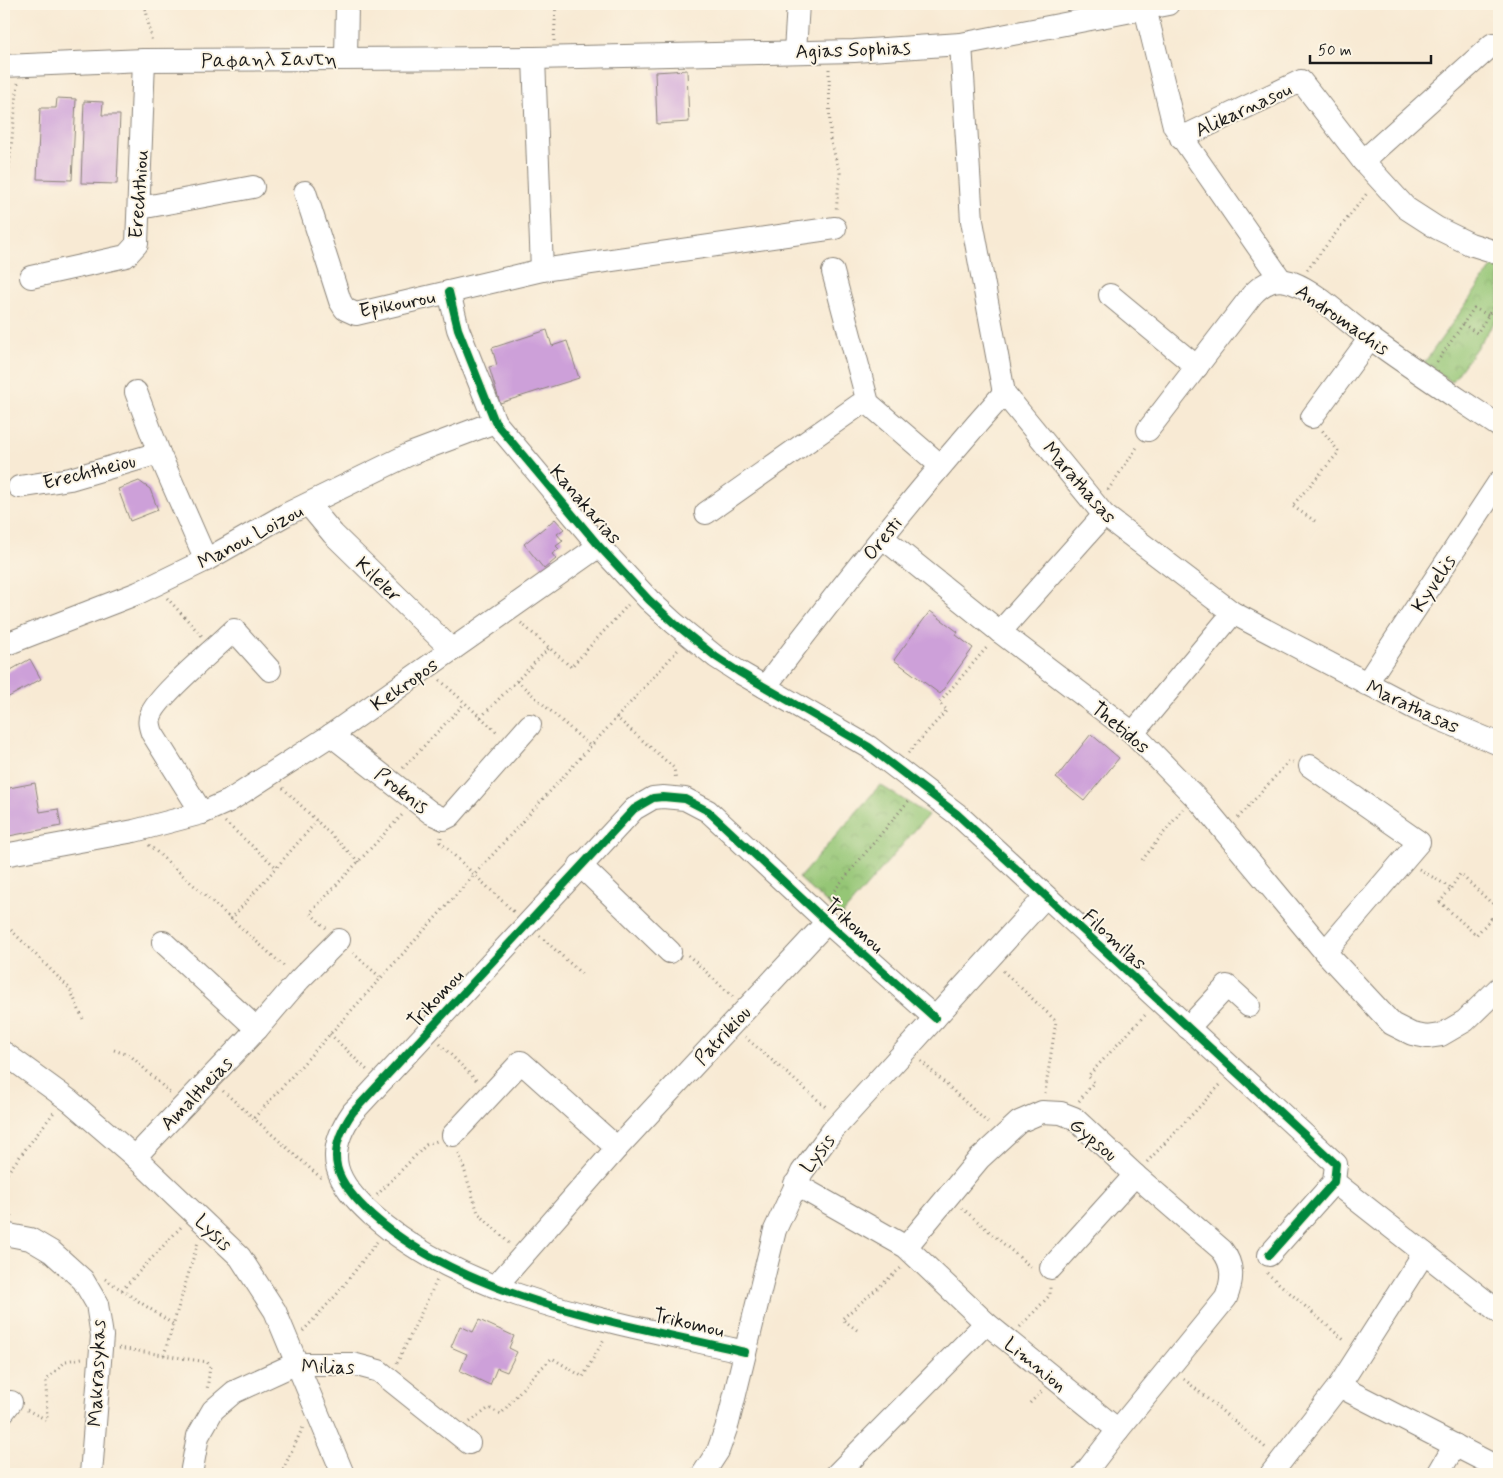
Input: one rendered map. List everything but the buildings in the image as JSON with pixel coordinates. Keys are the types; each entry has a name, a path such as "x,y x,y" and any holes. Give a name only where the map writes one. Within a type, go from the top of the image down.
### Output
{"street":[{"path":"346,58 347,4"},
{"path":"794,51 798,4"},
{"name":"Agias Sophias","path":"543,57 829,51 961,44 1168,4"},
{"path":"1145,8 1174,126 1180,138"},
{"name":"Marathasas","path":"961,44 972,222 1004,394 1100,511 1233,613 1418,710 1499,744"},
{"path":"1363,160 1493,44"},
{"name":"Ραφαηλ Σαντη","path":"12,65 149,60 543,57"},
{"path":"542,270 543,57"},
{"name":"Erechthiou","path":"32,278 126,256 137,244 149,60"},
{"name":"Alikarnasou","path":"1289,283 1180,138 1301,81 1363,160 1406,208 1437,228 1470,244 1499,253"},
{"path":"140,208 253,187"},
{"name":"Epikourou","path":"305,192 340,301 350,313 356,314 542,270 835,228"},
{"path":"833,272 868,403 940,465"},
{"name":"Andromachis","path":"1148,430 1261,285 1269,281 1289,283 1499,426"},
{"name":"Kanakarias","path":"449,292 458,329 495,422 600,546 641,590 690,636 739,672 765,687"},
{"path":"1110,295 1197,367"},
{"path":"1312,417 1370,338"},
{"name":"Erechtheiou","path":"136,392 206,560"},
{"name":"Oresti","path":"765,687 818,617 940,465 1004,394"},
{"path":"706,513 859,405 868,403"},
{"name":"Manou Loizou","path":"4,645 155,585 206,560 285,515 309,505 410,454 495,422"},
{"name":"Erechtheiou","path":"18,486 70,479 160,452"},
{"name":"Kyvelis","path":"1366,684 1499,482"},
{"name":"Kileler","path":"309,505 332,534 452,650"},
{"path":"1000,632 1100,511"},
{"name":"Thetidos","path":"883,538 1000,632 1133,733 1228,828 1326,952 1384,1017 1400,1030 1427,1037 1441,1035 1455,1029 1486,1004 1499,988"},
{"name":"Kekropos","path":"4,856 134,831 207,811 270,775 331,735 600,546"},
{"path":"1133,733 1233,613"},
{"path":"207,811 152,733 149,724 150,715 160,700 234,630 270,670"},
{"name":"Filomilas","path":"765,687 843,731 897,766 957,814 1336,1164 1334,1182"},
{"name":"Proknis","path":"331,735 431,813 444,819 450,816 530,725"},
{"path":"1310,766 1419,842 1326,952"},
{"name":"Trikomou","path":"745,1352 547,1305 496,1286 419,1251 387,1228 364,1208 344,1186 337,1172 335,1159 339,1136 353,1112 580,865 634,809 653,798 680,798 697,804 708,811 822,917 935,1018"},
{"path":"580,865 670,952"},
{"name":"Lysis","path":"704,1474 718,1450 728,1423 775,1230 795,1184 822,1144 842,1121 1046,897"},
{"name":"Patrikiou","path":"496,1286 617,1148 739,1017 822,917"},
{"name":"Amaltheias","path":"135,1157 257,1029 299,980 339,940"},
{"path":"163,942 257,1029"},
{"path":"1188,1028 1227,986 1249,1006"},
{"name":"Lysis","path":"4,1053 66,1097 135,1157 240,1257 275,1311 343,1474"},
{"path":"453,1135 521,1062 617,1148"},
{"name":"Gypsou","path":"911,1251 948,1196 979,1159 1019,1122 1042,1112 1061,1113 1074,1118 1135,1175 1222,1250 1230,1260 1231,1284 1226,1298 1170,1367"},
{"path":"1051,1268 1135,1175"},
{"path":"1269,1255 1334,1182 1499,1312"},
{"name":"Limnion","path":"795,1184 911,1251 986,1323 1118,1430"},
{"name":"Makrasykas","path":"4,1234 18,1236 40,1244 63,1261 83,1280 93,1294 100,1314 100,1350 91,1474"},
{"path":"1276,1468 1339,1386 1424,1253"},
{"path":"837,1474 986,1323"},
{"name":"Milias","path":"191,1474 198,1436 208,1417 222,1400 292,1355 353,1364 379,1371 462,1438"},
{"path":"1084,1474 1170,1367"},
{"path":"1339,1386 1499,1468"},
{"path":"1438,1474 1455,1445"}],"path":[{"path":"145,4 149,60"},
{"path":"543,57 556,4"},
{"path":"829,51 830,139 840,173 835,228"},
{"path":"4,213 12,65"},
{"path":"1289,283 1379,178"},
{"path":"1463,324 1477,333 1499,298"},
{"path":"1427,377 1474,308 1488,315"},
{"path":"1312,417 1339,452 1292,506 1315,521"},
{"path":"1100,511 1148,430"},
{"path":"155,585 214,650"},
{"path":"507,611 571,667 641,590"},
{"path":"897,766 947,710 939,703 1000,632"},
{"path":"254,1118 690,636"},
{"path":"481,717 549,648"},
{"path":"427,668 512,746"},
{"path":"517,681 590,746"},
{"path":"390,781 465,703"},
{"path":"616,717 674,768 680,798"},
{"path":"1228,828 1289,761 1310,766"},
{"path":"1228,828 1284,767 1310,766"},
{"path":"270,775 360,862"},
{"path":"822,917 922,786"},
{"path":"1142,860 1194,795"},
{"path":"310,913 360,862 415,800"},
{"path":"207,811 276,867"},
{"path":"444,819 440,842 584,976"},
{"path":"231,919 317,821"},
{"path":"134,831 299,980"},
{"path":"1404,860 1451,888"},
{"path":"1460,874 1499,910 1476,935 1440,902 1451,888 1460,874"},
{"path":"1491,919 1499,919"},
{"path":"4,923 70,989 84,1019"},
{"path":"670,952 681,949 739,1017 842,1121"},
{"path":"990,958 1056,1021 1042,1112"},
{"path":"1068,1116 1094,1082 1088,1076 1158,1000"},
{"path":"427,1032 491,1094"},
{"path":"330,1034 380,1082"},
{"path":"907,1049 1003,1137"},
{"path":"114,1050 131,1056 183,1106"},
{"path":"1135,1175 1234,1070"},
{"path":"209,1079 320,1177 344,1186"},
{"path":"4,1177 66,1097"},
{"path":"364,1208 426,1145 453,1135 478,1213 522,1256"},
{"path":"948,1196 1034,1270 1051,1268 1050,1295 1007,1340"},
{"path":"122,1290 199,1218"},
{"path":"164,1355 199,1218"},
{"path":"292,1355 387,1228"},
{"path":"857,1330 842,1319 911,1251"},
{"path":"1269,1255 1267,1273 1359,1354"},
{"path":"389,1379 444,1264"},
{"path":"83,1280 100,1275 173,1324"},
{"path":"462,1438 488,1408 501,1414 532,1377 552,1358 583,1377 614,1321"},
{"path":"8,1407 47,1420 46,1380 66,1361 100,1350 199,1360 210,1366 205,1400 208,1417"},
{"path":"1170,1367 1276,1468"},
{"path":"281,1474 314,1406"}],"green space":[{"path":"1493,266 1499,269 1499,316 1452,382 1424,363"},
{"path":"880,785 928,815 841,916 799,878"}],"cycle path":[{"path":"449,292 458,329 495,422 599,546 649,600 716,657 869,747 957,814 1336,1164 1334,1182 1269,1255"},
{"path":"745,1352 599,1319 549,1305 454,1269 411,1244 372,1215 349,1191 337,1168 336,1155 343,1128 353,1112 634,809 653,798 685,799 708,811 827,922 935,1018"}]}
